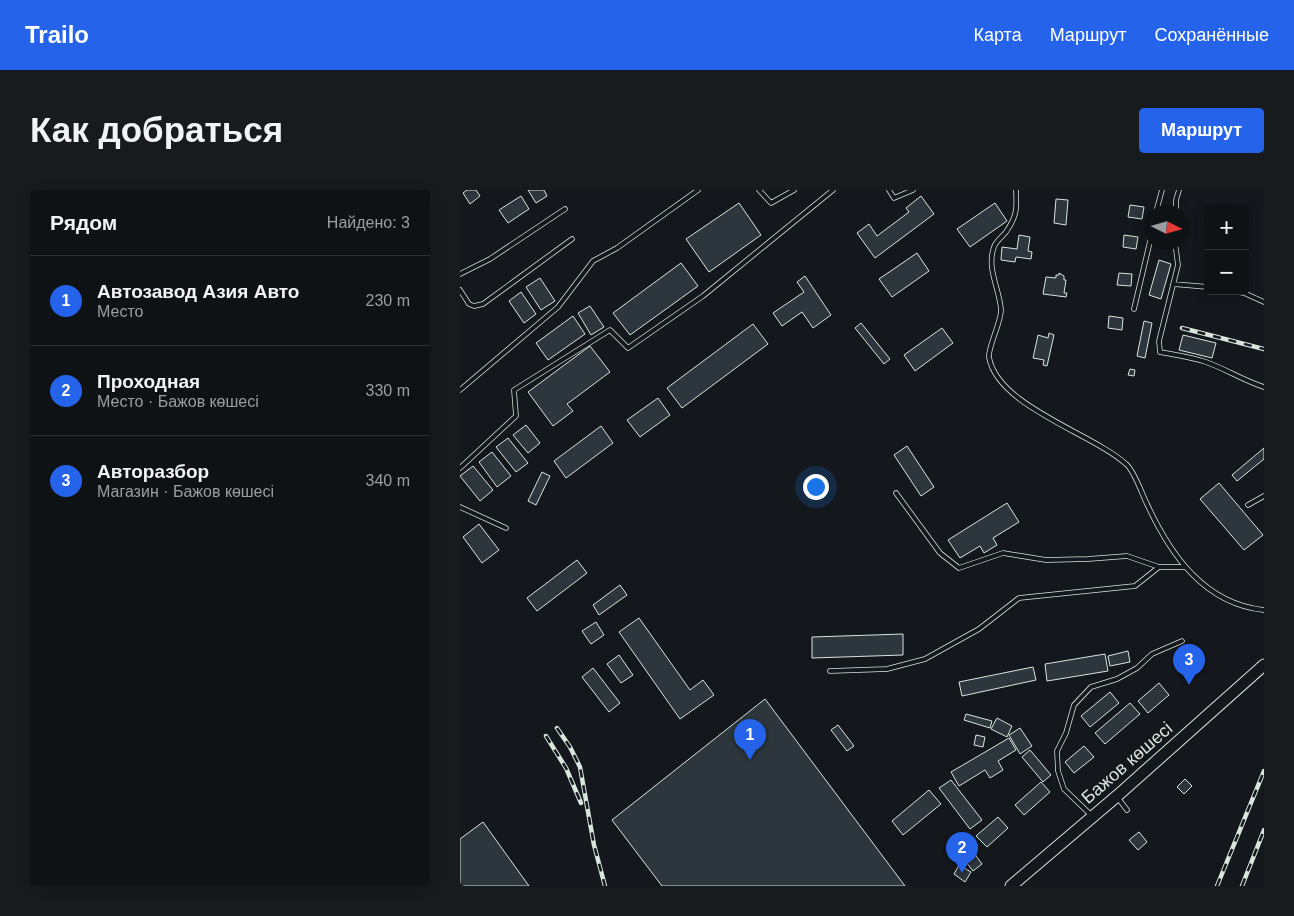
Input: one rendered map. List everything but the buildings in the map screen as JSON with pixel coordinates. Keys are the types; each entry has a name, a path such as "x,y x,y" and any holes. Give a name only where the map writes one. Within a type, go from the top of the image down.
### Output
{"main road":[{"name":"Бажов көшесі","path":"1011,886 1117,796 1264,665"}],"lane":[{"path":"460,390 558,307 593,260 617,248 698,190"},
{"path":"759,190 771,203 794,190"},
{"path":"460,468 516,416 514,390 610,330 628,348 703,296 833,190"},
{"path":"889,190 894,198 913,190"},
{"path":"1016,190 1018,211 1006,232 994,246 992,264 994,283 1001,310 989,356 994,372 1020,401 1105,447 1128,465 1159,530 1184,567 1221,598 1250,608 1264,610"},
{"path":"1158,205 1162,190"},
{"path":"1176,205 1179,190"},
{"path":"460,274 490,259 566,208"},
{"path":"460,290 469,304 474,306 483,304 572,239"},
{"path":"1134,309 1148,250"},
{"path":"1176,250 1178,265 1159,341 1160,352 1206,362 1226,370 1249,383 1264,387"},
{"path":"1173,284 1204,287"},
{"path":"1248,295 1264,302"},
{"path":"896,493 940,553 959,568 1003,553 1046,560 1088,560 1127,556 1159,567 1184,567"},
{"path":"1248,506 1264,496"},
{"path":"460,507 506,528"},
{"path":"830,671 886,669 925,659 979,628 1019,598 1135,586 1159,567"},
{"path":"1093,816 1064,788 1058,771 1057,751 1066,733 1074,705 1091,688 1117,679 1137,668 1152,654 1182,641"},
{"path":"1117,796 1127,810"}],"railway":[{"path":"1182,328 1264,349"},
{"path":"557,728 570,747 580,767 594,845 605,886"},
{"path":"546,736 566,768 581,803"},
{"path":"1217,886 1264,771"},
{"path":"1242,886 1264,830"}],"place":[{"name":"Авторазбор","path":"1189,685"},
{"name":"Автозавод Азия Авто","path":"750,760"},
{"name":"Проходная","path":"962,873"}]}
